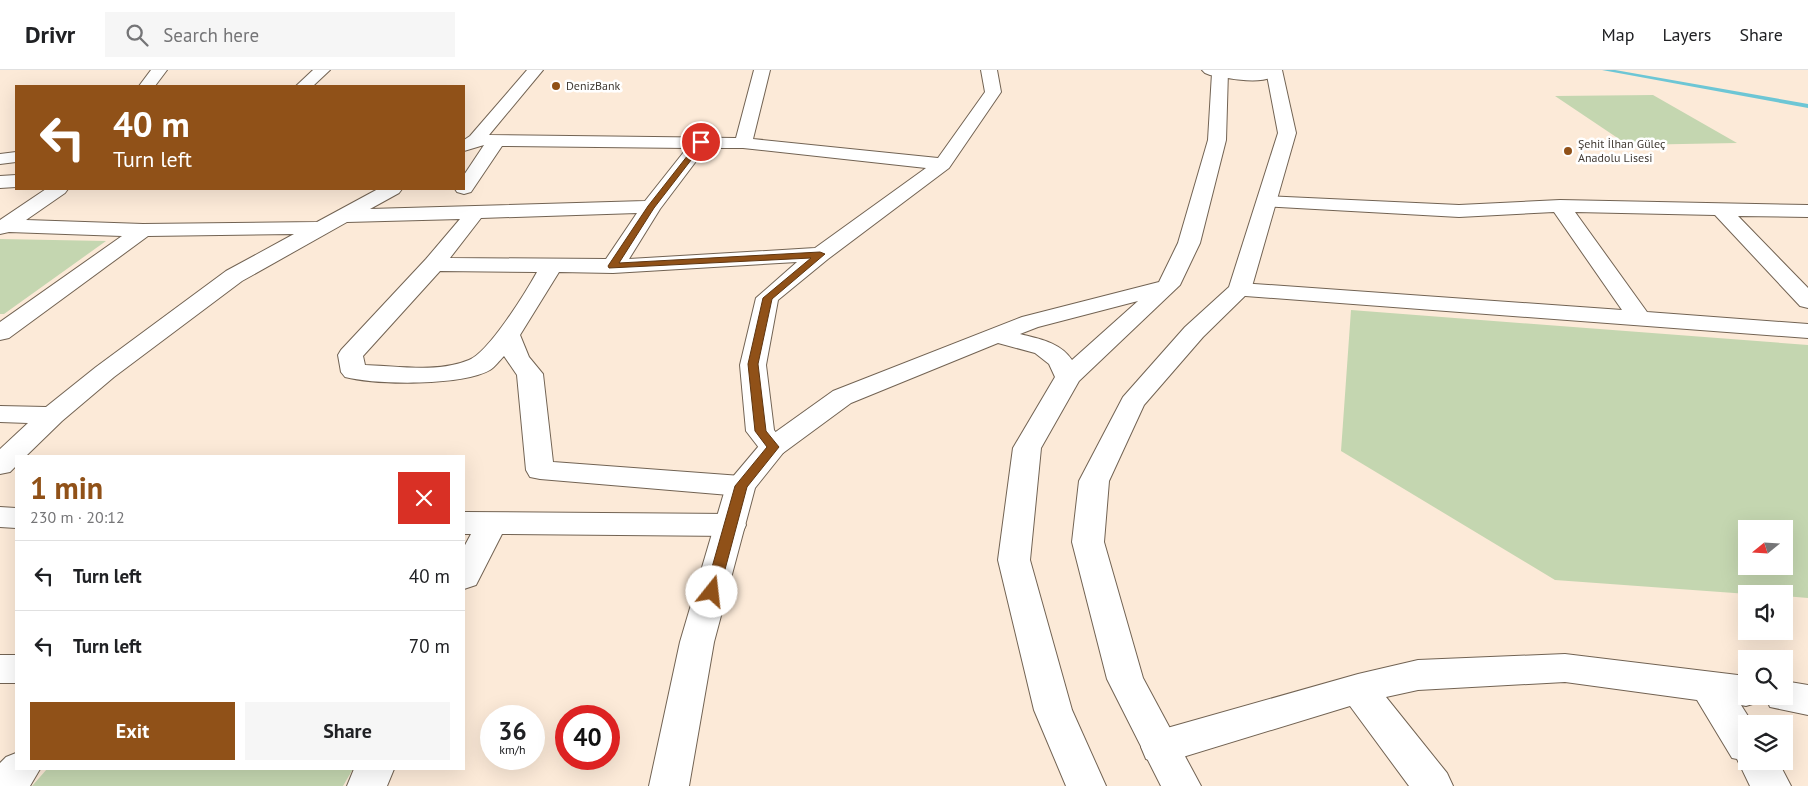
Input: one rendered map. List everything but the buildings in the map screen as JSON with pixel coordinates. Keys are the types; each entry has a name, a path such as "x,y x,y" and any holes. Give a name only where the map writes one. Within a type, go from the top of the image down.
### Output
{"street":[{"path":"148,85 159,70"},
{"path":"305,85 322,70"},
{"path":"470,144 535,70"},
{"path":"743,143 762,70"},
{"path":"773,447 760,431 753,364 768,298 820,254 942,164 993,92 989,70"},
{"path":"1086,786 1053,710 1014,560 1027,448 1068,377 1169,286 1189,243 1217,140 1216,70 1252,76 1262,75 1274,70 1287,133 1240,290 1194,332 1132,403 1094,481 1088,542 1125,679 1181,786"},
{"path":"470,144 496,141 743,143 942,164"},
{"path":"465,185 496,141"},
{"path":"612,266 651,207 701,142"},
{"path":"0,159 15,157"},
{"path":"0,182 15,181"},
{"path":"2,227 57,190"},
{"path":"0,465 52,415 105,372 234,276 318,228 390,190"},
{"path":"446,214 462,190"},
{"path":"1267,202 1459,212 1560,206 1808,211"},
{"path":"1560,206 1640,319"},
{"path":"344,216 651,207"},
{"path":"1721,210 1808,302"},
{"path":"475,213 434,264 350,355 354,372 448,372 482,364 508,336 551,266"},
{"path":"2,227 143,230 318,228"},
{"path":"4,328 143,230"},
{"path":"434,264 612,266 820,254"},
{"path":"669,786 698,642 741,486 773,447 842,397 1030,322 1169,286"},
{"path":"1240,290 1808,331"},
{"path":"508,336 517,358 530,374 540,470 741,486"},
{"path":"998,336 1044,348 1060,360 1068,377"},
{"path":"0,414 52,415"},
{"path":"0,517 15,518"},
{"path":"465,573 478,523 731,525"},
{"path":"0,668 15,669"},
{"path":"1160,747 1358,689 1418,675 1566,668 1738,690"},
{"path":"1708,686 1738,733"},
{"path":"1358,689 1432,786"},
{"path":"1793,698 1808,700"},
{"path":"5,786 19,770"},
{"path":"367,786 374,770"},
{"path":"1762,770 1772,786"}],"green space":[{"path":"1653,95 1737,143 1628,145 1555,96"},
{"path":"0,239 106,241 4,314 0,314"},
{"path":"1351,310 1808,345 1808,598 1793,597 1793,585 1738,585 1738,593 1555,580 1341,451"},
{"path":"46,770 352,770 343,786 32,786"}],"waterway":[{"path":"1605,70 1808,106"}],"place":[{"name":"DenizBank","path":"556,86"},
{"name":"Şehit İlhan Güleç Anadolu Lisesi","path":"1568,151"}],"route":[{"path":"701,142 651,207 612,266 820,254 768,298 753,364 760,431 773,447 741,486 712,592"}]}
